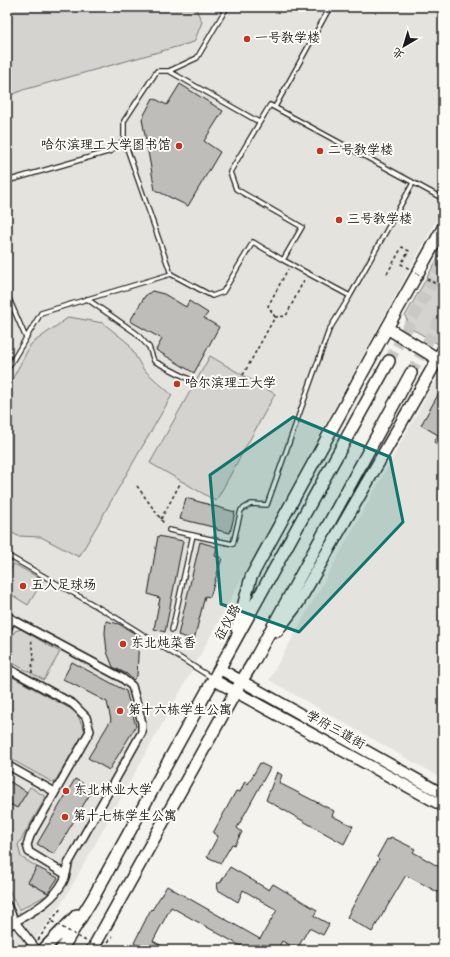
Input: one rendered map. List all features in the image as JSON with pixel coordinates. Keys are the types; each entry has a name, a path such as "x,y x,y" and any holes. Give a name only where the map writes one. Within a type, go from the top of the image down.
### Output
{"main road":[{"path":"232,646 251,577 387,328 442,233"},
{"path":"255,659 298,603 441,354 387,328"},
{"name":"征仪路","path":"93,898 389,361"},
{"path":"92,950 255,659 411,373"},
{"name":"学府三道街","path":"220,669 443,794"},
{"name":"学府三道街","path":"214,680 443,806"},
{"path":"40,945 93,898"},
{"path":"61,950 93,898"}],"street":[{"path":"7,629 10,617 122,678 132,686 142,723 142,732 68,864 63,881 53,896 39,908 7,927"},
{"path":"7,668 73,704 86,717 90,731 26,845 29,852 65,874"},
{"path":"7,765 55,792"},
{"path":"7,905 15,922 37,950"}],"lane":[{"path":"227,7 197,58 169,71 157,71 124,121 124,140 171,274 212,296 223,292 253,242 290,264 350,296"},
{"path":"275,107 330,7"},
{"path":"169,71 259,122"},
{"path":"284,260 302,227 236,189 230,172 270,105 440,197"},
{"path":"7,181 110,151 124,140"},
{"path":"169,530 233,544 241,510 251,504 267,506 329,330 350,296 413,182"},
{"path":"7,370 41,313 171,274"},
{"path":"7,294 26,338"},
{"path":"87,299 136,333 149,347 154,361 189,379"},
{"path":"172,630 193,535"},
{"path":"7,556 115,617 214,680"}],"path":[{"path":"387,274 402,247 409,251 401,264 443,288"},
{"path":"275,317 268,306 290,264"},
{"path":"275,317 286,316 308,273"},
{"path":"244,375 275,317"},
{"path":"161,519 181,482"},
{"path":"137,486 169,530"},
{"path":"34,683 31,667 34,656 31,645 37,632"},
{"path":"40,945 51,920 62,906"},
{"path":"51,920 102,950"}],"highlighted area":[{"path":"293,417 390,457 403,522 299,632 221,604 210,475"}],"shaded area":[{"path":"7,7 195,7 202,22 194,42 23,90 7,97"},
{"name":"哈尔滨理工大学","path":"195,7 443,7 443,208 185,683 65,898 28,950 7,950 7,97 202,22"},
{"path":"443,249 443,340 440,345 412,329 405,316"},
{"path":"69,317 103,323 128,343 143,369 172,395 79,557 41,537 18,536 7,530 7,389 31,344"},
{"path":"210,356 275,394 216,501 150,463"},
{"path":"443,367 443,779 269,680"},
{"name":"五人足球场","path":"14,564 43,580 28,605 7,592 7,575"},
{"path":"21,629 60,652 44,680 7,660 7,646 15,631"},
{"path":"7,674 76,712 85,731 54,783 7,757"},
{"path":"30,787 46,797 18,845 21,857 37,867 28,882 49,894 19,910 7,886 7,802 17,808"}],"building":[{"name":"哈尔滨理工大学图书馆","path":"180,84 223,111 204,141 220,152 188,206 155,190 142,119 153,98 167,105"},
{"path":"152,291 164,294 186,307 189,301 208,313 204,318 219,327 194,373 156,350 162,339 130,321 145,296"},
{"path":"443,386 443,448 434,442 438,435 421,425"},
{"path":"186,498 235,512 230,533 217,530 217,528 180,519"},
{"path":"158,536 183,541 165,632 154,629 160,598 148,594"},
{"path":"200,542 217,547 215,556 222,558 210,597 205,596 194,640 178,635"},
{"name":"东北炖菜香","path":"106,621 119,624 139,636 137,676 133,680 127,674 113,667 107,652 105,633"},
{"name":"第十六栋学生公寓","path":"72,662 126,691 136,726 109,770 88,758 111,720 107,702 63,679"},
{"path":"260,763 270,768 237,828 242,832 235,845 232,844 221,863 207,857 218,836 213,833 236,791 240,792 245,781 248,784"},
{"path":"277,772 282,775 279,783 334,811 332,816 353,826 344,844 266,800"},
{"name":"第十七栋学生公寓","path":"75,779 93,789 54,854 37,844"},
{"path":"7,780 27,792 17,808 7,802"},
{"path":"391,837 415,849 413,852 443,869 443,895 406,875 372,932 347,917 379,859 377,857 387,839 389,840"},
{"path":"37,867 58,878 48,893 28,882"},
{"path":"230,867 269,890 273,884 317,910 314,916 329,924 323,935 309,928 297,949 282,941 277,950 248,950 171,907 153,941 169,950 137,950 139,947 134,943 151,909 152,910 167,886 260,939 277,910 243,890 238,902 218,890 217,883 220,883"}],"tunnel":[{"path":"389,361 443,264"},
{"path":"411,373 443,313"}],"place":[{"name":"一号教学楼","path":"247,39"},
{"name":"哈尔滨理工大学图书馆","path":"179,146"},
{"name":"二号教学楼","path":"320,151"},
{"name":"三号教学楼","path":"339,220"},
{"name":"哈尔滨理工大学","path":"177,384"},
{"name":"五人足球场","path":"23,586"},
{"name":"东北炖菜香","path":"123,644"},
{"name":"第十六栋学生公寓","path":"120,711"},
{"name":"东北林业大学","path":"66,791"},
{"name":"第十七栋学生公寓","path":"65,817"}]}
